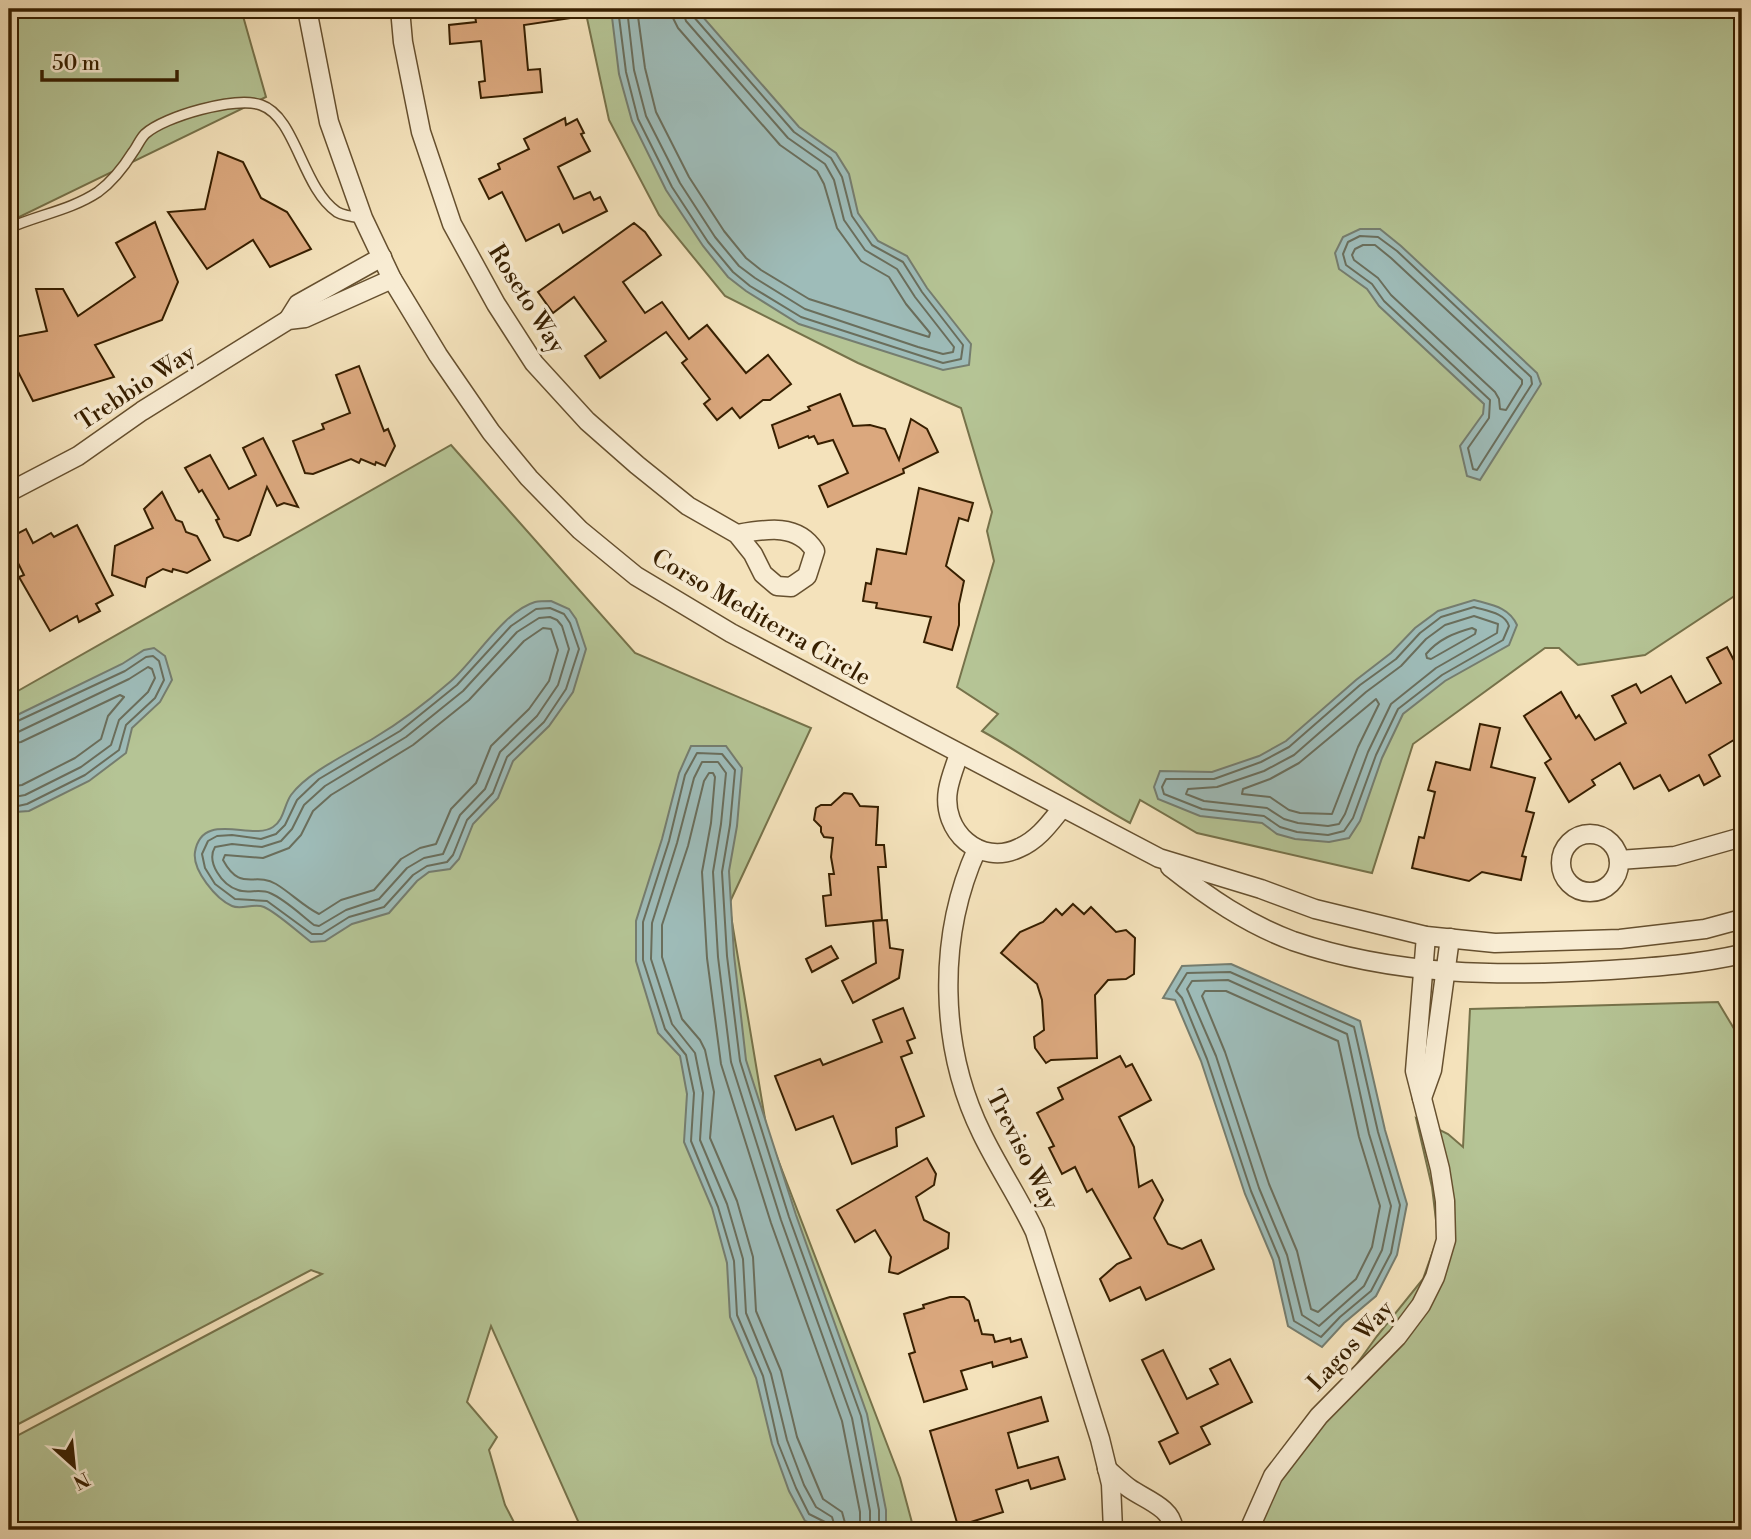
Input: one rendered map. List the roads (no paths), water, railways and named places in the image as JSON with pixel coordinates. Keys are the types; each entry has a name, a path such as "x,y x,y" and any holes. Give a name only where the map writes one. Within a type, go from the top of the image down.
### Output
{"street":[{"name":"Corso Mediterra Circle","path":"307,9 329,122 363,218 393,279 438,355 491,432 580,530 636,576 731,633 1159,858 1261,889 1315,909 1426,936 1495,943 1620,939 1705,929 1742,919"},
{"name":"Roseto Way","path":"400,9 403,42 421,132 452,224 496,304 534,363 587,421 688,506 737,534"},
{"name":"Trebbio Way","path":"288,320 298,304 382,257"},
{"name":"Trebbio Way","path":"9,492 78,456 142,411 288,320 305,318 393,279"},
{"path":"959,754 947,791 949,816 960,836 977,849 1001,854 1018,849 1033,840 1062,808"},
{"path":"1619,860 1675,856 1742,837"},
{"name":"Treviso Way","path":"977,849 961,890 951,944 949,977 952,1039 969,1104 981,1132 1035,1232 1111,1484 1113,1530"},
{"name":"Corso Mediterra Circle","path":"1159,858 1211,899 1242,918 1293,940 1373,962 1423,970 1500,974 1570,972 1697,962 1742,954"},
{"name":"Lagos Way","path":"1249,1530 1273,1476 1319,1416 1397,1337 1421,1305 1435,1277 1446,1240 1445,1202 1440,1169 1415,1070 1426,936"},
{"path":"1422,1098 1432,1070 1450,938"},
{"path":"1107,1469 1126,1486 1157,1504 1167,1514 1173,1524 1173,1530"}],"lane":[{"path":"9,228 74,204 97,192 116,177 144,135 163,122 205,109 243,102 274,111 323,200 340,213 363,218"}],"water":[{"path":"611,9 696,9 799,127 836,153 849,174 858,213 878,241 907,256 927,288 971,344 969,365 943,370 799,324 728,277 703,246 666,190 632,121 619,74"},
{"path":"1360,229 1380,229 1401,246 1537,373 1541,384 1480,480 1467,476 1460,446 1483,414 1484,404 1379,306 1367,289 1339,269 1335,253 1343,237"},
{"path":"1474,600 1499,608 1514,619 1517,625 1509,645 1445,681 1403,714 1382,758 1360,821 1349,838 1329,842 1295,839 1277,834 1262,823 1200,816 1158,799 1154,787 1160,771 1212,772 1259,756 1286,741 1438,611"},
{"path":"551,601 569,609 576,619 586,649 573,692 549,726 513,761 498,798 473,824 459,859 450,869 429,872 417,881 389,913 352,924 325,941 311,942 269,910 260,906 232,906 212,891 201,875 195,859 200,839 207,832 217,829 253,831 273,827 291,795 308,778 374,738 433,697 512,615 535,602"},
{"path":"154,648 165,656 172,680 160,702 132,728 126,753 89,781 29,811 15,812 9,816 9,719 122,664 144,650"},
{"path":"691,746 726,746 742,768 737,826 729,871 734,955 746,1060 796,1215 867,1414 886,1510 886,1530 828,1530 805,1521 789,1491 772,1444 756,1378 730,1317 727,1263 712,1208 684,1142 687,1094 680,1056 658,1033 636,961 636,921 679,773"},
{"path":"1231,964 1360,1021 1385,1130 1407,1204 1397,1255 1376,1296 1344,1323 1322,1347 1288,1326 1273,1260 1245,1194 1201,1061 1175,1000 1163,998 1182,966"}]}
